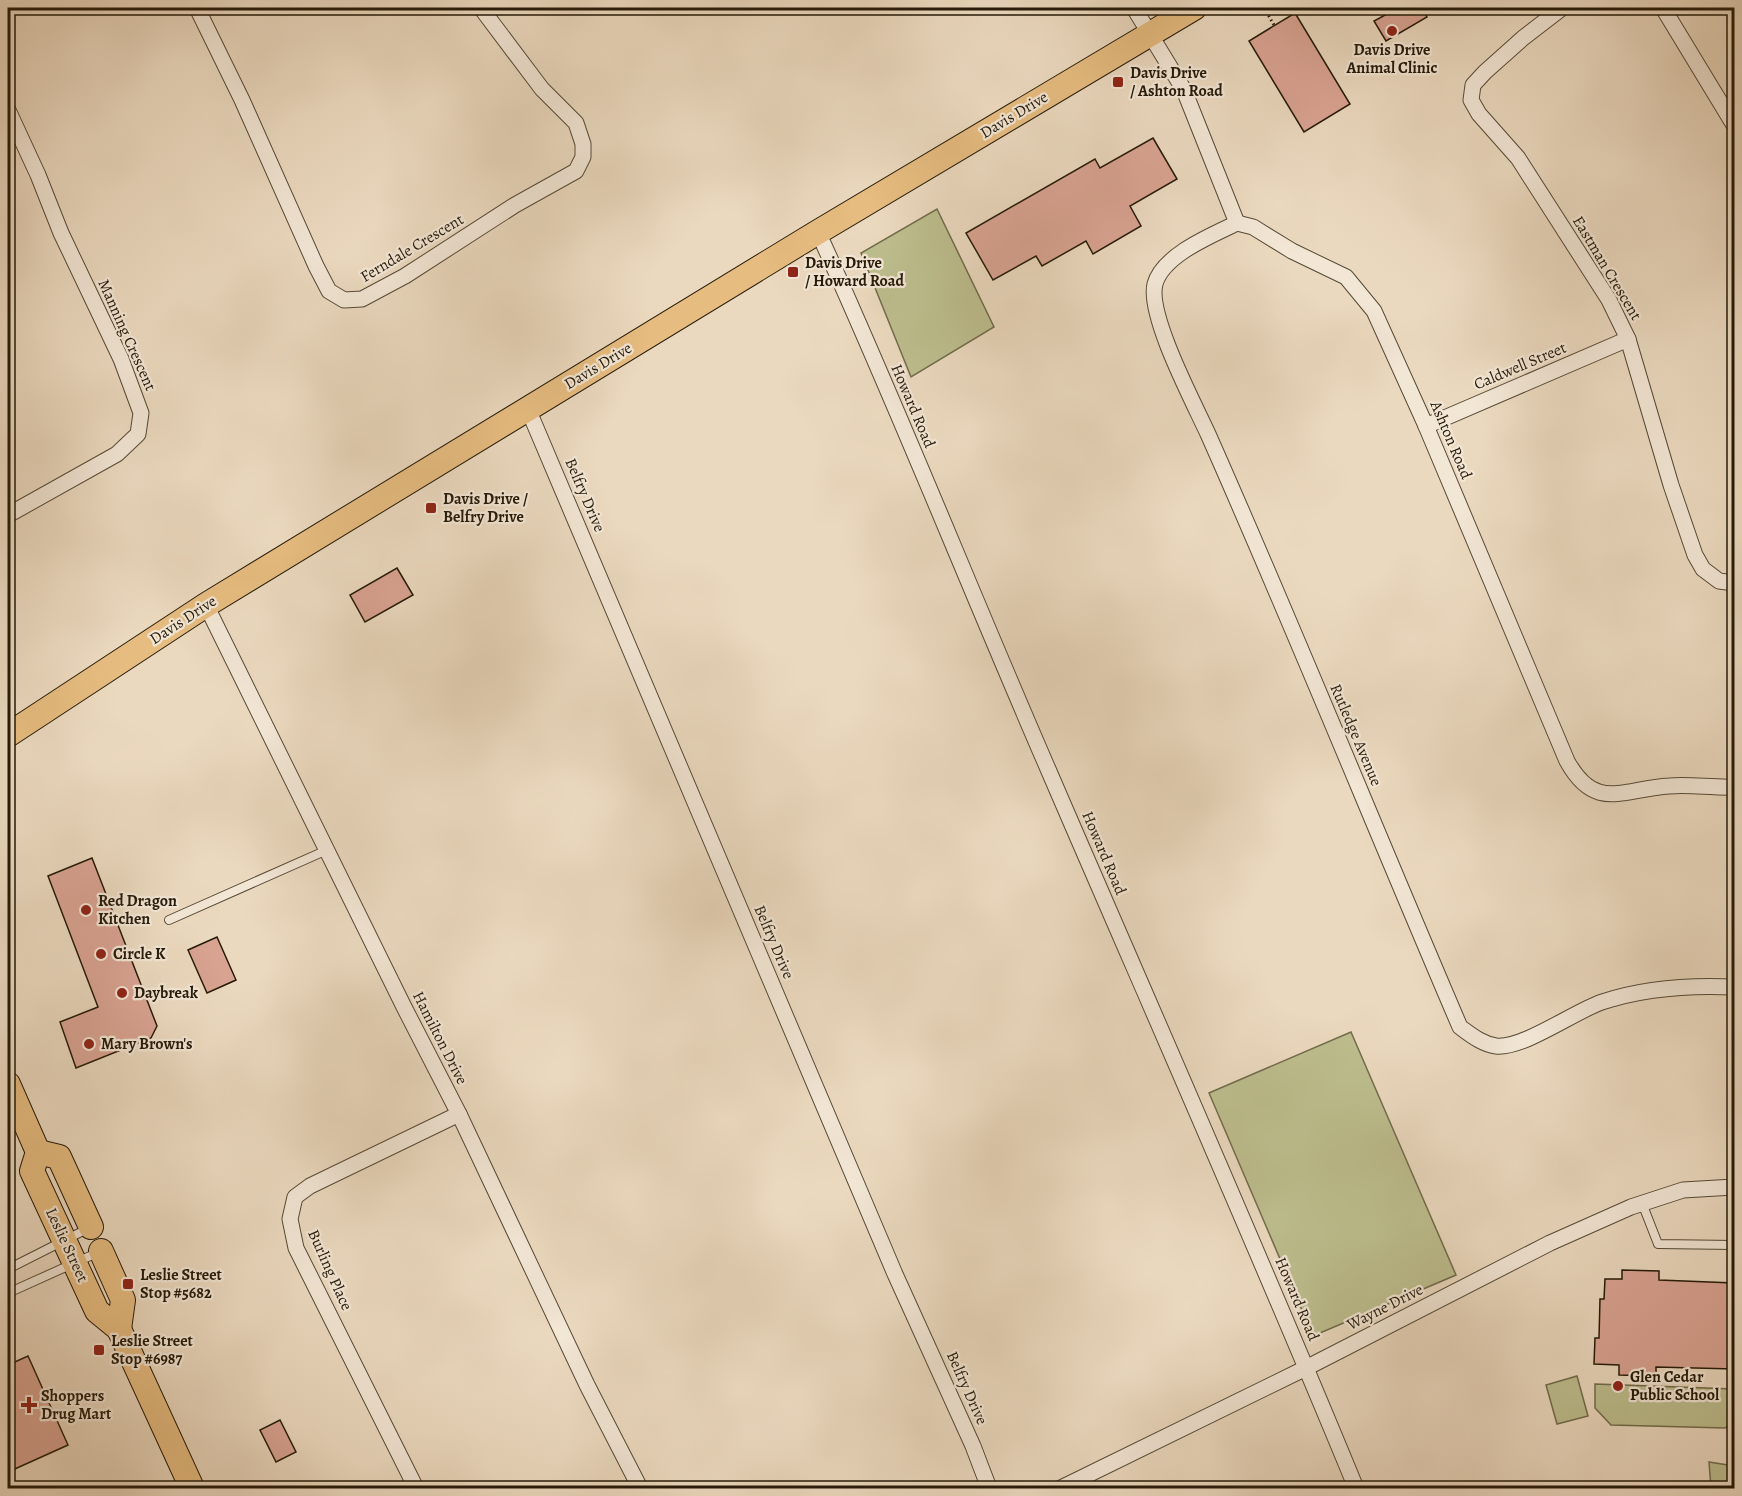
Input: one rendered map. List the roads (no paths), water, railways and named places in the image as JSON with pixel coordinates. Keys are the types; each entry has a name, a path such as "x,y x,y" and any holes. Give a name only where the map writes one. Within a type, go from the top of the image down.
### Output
{"main road":[{"name":"Davis Drive","path":"8,735 206,605 818,232 1194,8"},
{"name":"Leslie Street","path":"8,1084 38,1152 32,1171 97,1311 119,1329 192,1488"},
{"name":"Leslie Street","path":"38,1152 59,1157 91,1227"},
{"name":"Leslie Street","path":"101,1251 123,1300 119,1329"}],"street":[{"name":"Ferndale Crescent","path":"197,8 256,130 316,266 329,291 344,300 362,299 405,276 515,205 576,171 583,156 583,144 576,123 543,89 481,8"},
{"path":"1134,8 1184,90 1237,223"},
{"name":"Eastman Crescent","path":"1562,8 1523,38 1485,72 1473,85 1471,100 1479,114 1518,158 1609,300 1628,339 1671,485 1695,555 1703,569 1719,581 1734,583"},
{"path":"1663,8 1734,125"},
{"name":"Manning Crescent","path":"8,111 38,175 61,233 121,359 141,413 138,434 117,454 8,515"},
{"name":"Ashton Road","path":"1237,223 1253,227 1292,251 1346,277 1374,311 1426,426 1575,777 1591,790 1608,795 1669,786 1734,787"},
{"name":"Rutledge Avenue","path":"1237,223 1192,246 1164,268 1155,285 1155,308 1175,362 1268,569 1367,810 1460,1027 1478,1040 1497,1046 1519,1041 1602,1002 1652,990 1707,985 1734,987"},
{"name":"Howard Road","path":"818,232 1356,1488"},
{"name":"Caldwell Street","path":"1426,426 1628,339"},
{"name":"Belfry Drive","path":"528,409 989,1488"},
{"name":"Hamilton Drive","path":"206,605 459,1114 587,1385 640,1488"},
{"name":"Burling Place","path":"416,1488 296,1248 290,1219 295,1197 310,1186 459,1114"},
{"name":"Wayne Drive","path":"1061,1488 1306,1368 1550,1243 1642,1203 1683,1190 1734,1187"}],"lane":[{"path":"169,920 327,850"},
{"path":"1642,1203 1658,1244 1734,1245"},
{"path":"8,1269 91,1227"},
{"path":"8,1293 101,1251"}],"place":[{"name":"Davis Drive Animal Clinic","path":"1392,31"},
{"name":"Davis Drive / Ashton Road","path":"1118,82"},
{"name":"Davis Drive / Howard Road","path":"793,272"},
{"name":"Davis Drive / Belfry Drive","path":"431,508"},
{"name":"Red Dragon Kitchen","path":"86,910"},
{"name":"Circle K","path":"101,954"},
{"name":"Daybreak","path":"122,993"},
{"name":"Mary Brown's","path":"89,1044"},
{"name":"Leslie Street Stop #5682","path":"128,1284"},
{"name":"Leslie Street Stop #6987","path":"99,1350"},
{"name":"Glen Cedar Public School","path":"1618,1386"},
{"name":"Shoppers Drug Mart","path":"29,1405"}]}
